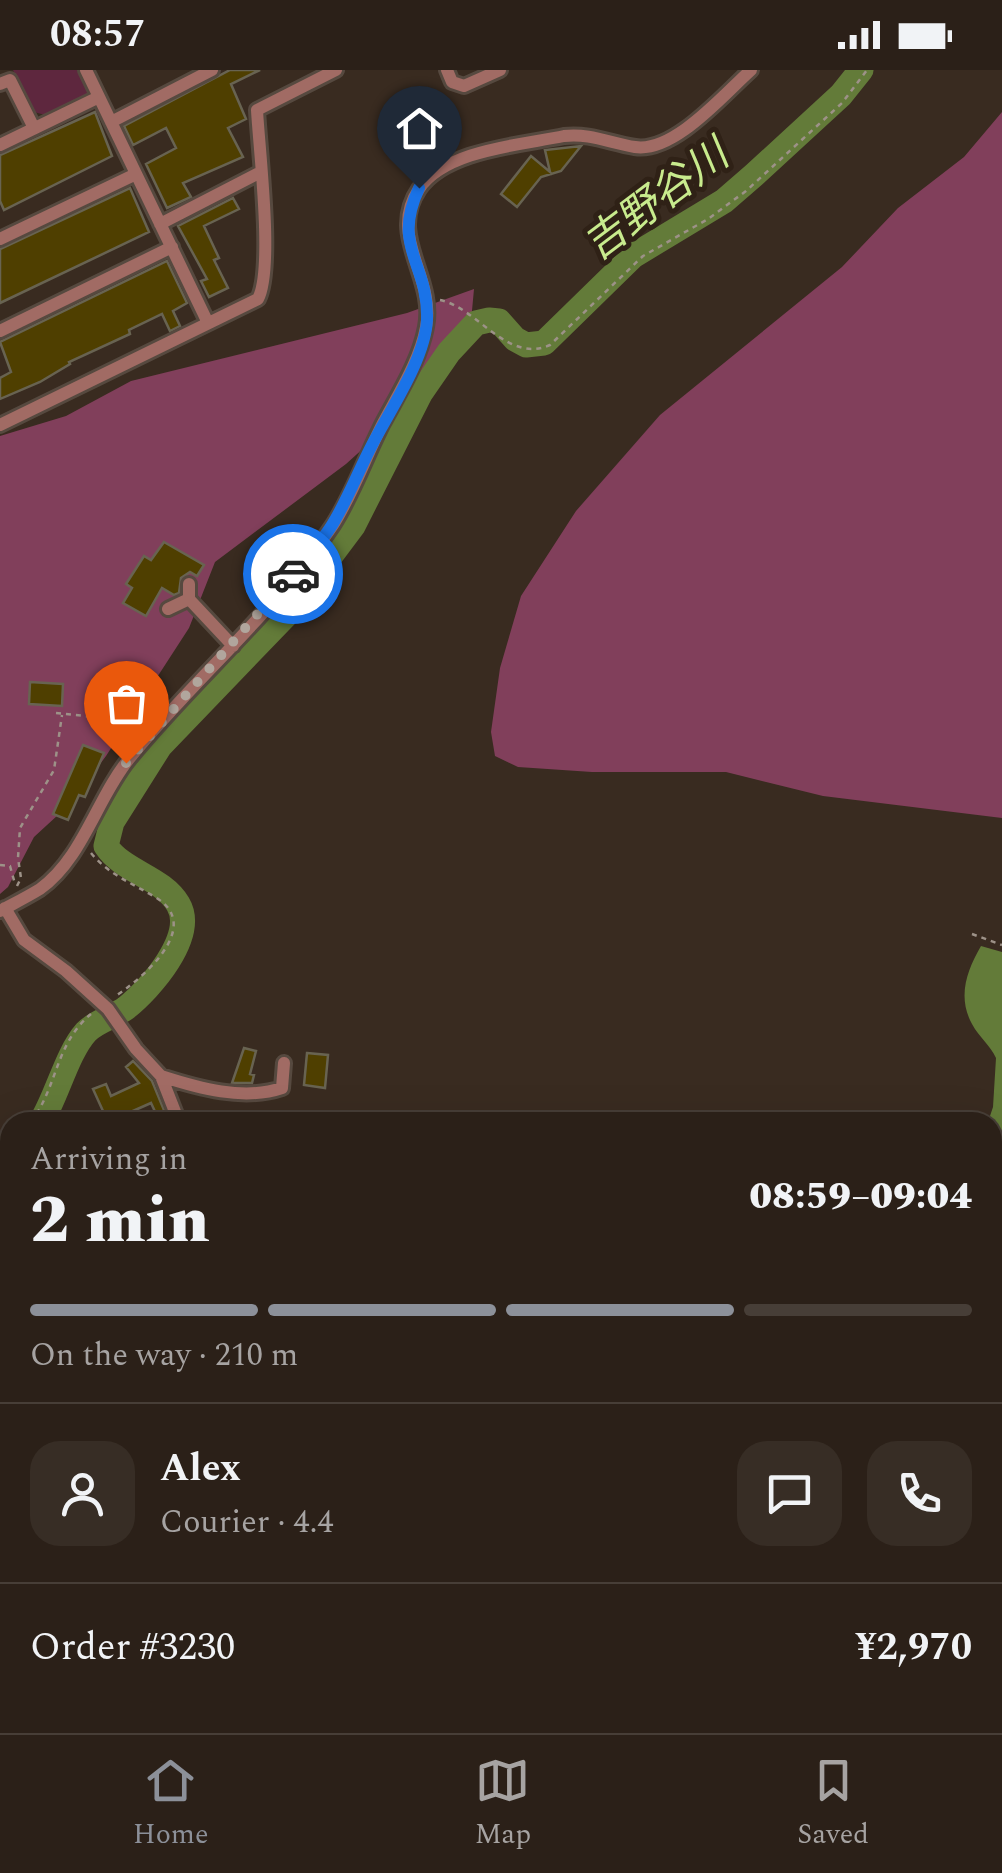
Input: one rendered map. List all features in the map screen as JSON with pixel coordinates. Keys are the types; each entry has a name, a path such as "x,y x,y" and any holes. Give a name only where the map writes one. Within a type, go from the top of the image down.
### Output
{"street":[{"path":"86,70 208,323"},
{"path":"111,122 212,70"},
{"path":"0,425 258,299 262,290 257,110 336,70"},
{"path":"447,70 452,82 464,86 500,70"},
{"path":"175,1112 162,1076 109,1011 66,971 24,940 3,909 42,887 81,840 126,763 233,646 334,523 414,363 426,326 427,300 406,231 408,210 419,188 451,161 564,136 582,134 638,148 657,146 671,141 751,70"},
{"path":"0,84 10,80 34,128"},
{"path":"0,145 99,97"},
{"path":"160,224 260,172"},
{"path":"0,238 136,174"},
{"path":"0,331 172,247"},
{"path":"168,609 189,592 233,646"},
{"path":"162,1076 199,1088 268,1093 282,1088 284,1063"}],"path":[{"path":"427,300 446,301 525,349 550,345 643,256 708,219 746,191 842,103 867,70"},
{"path":"56,713 94,717 126,763"},
{"path":"0,865 10,866 16,887 21,878 20,828 54,770 62,715"},
{"path":"38,1112 74,1028 109,1011 137,982 171,940 174,922 166,905 112,874 81,840"},
{"path":"972,934 1002,945"}],"shaded area":[{"path":"13,70 77,70 89,94 45,115 34,112"},
{"path":"1002,112 1002,818 823,796 726,772 592,772 518,767 495,756 491,732 500,668 521,596 576,511 660,415 842,267 898,208 964,157"},
{"path":"474,289 470,332 417,400 346,464 215,562 189,628 106,756 71,803 34,837 8,887 0,894 0,436 66,416 131,381 407,313"},
{"path":"981,946 1002,952 1002,1112 991,1112 996,1058 972,1024 965,1004 972,965"}],"building":[{"path":"230,70 260,70 231,84 246,119 228,128 243,157 183,183 191,197 167,208 146,164 176,148 166,128 133,145 124,126"},
{"path":"95,112 112,156 4,210 0,201 0,155"},
{"path":"581,146 561,171 541,177 517,207 501,194 531,156 550,172 545,150"},
{"path":"130,188 149,232 0,303 0,249"},
{"path":"233,198 239,209 204,226 228,288 209,297 201,281 207,279 178,226"},
{"path":"167,261 187,303 173,311 180,326 170,331 162,314 129,330 130,334 69,362 40,382 0,399 0,378 11,372 0,342"},
{"path":"164,542 204,565 197,576 190,572 181,578 179,593 174,595 162,588 146,616 123,603 132,588 126,584 144,556 151,560"},
{"path":"131,670 166,700 150,718 115,688"},
{"path":"30,682 63,684 62,706 29,704"},
{"path":"83,745 104,753 85,797 79,795 68,820 53,814"},
{"path":"244,1048 256,1051 250,1074 254,1075 252,1083 232,1083"},
{"path":"307,1053 328,1055 325,1088 304,1085"},
{"path":"133,1061 152,1081 165,1112 155,1112 151,1103 131,1112 103,1112 93,1089 106,1084 111,1096 139,1083 126,1067"}],"waterway":[{"name":"吉野谷川","path":"46,1112 79,1041 90,1028 126,1008 147,988 168,961 181,931 182,917 171,895 122,862 106,846 112,822 160,746 287,614 353,526 420,394 449,352 476,323 489,320 499,321 526,345 544,343 633,256 724,201 841,95 861,70"}],"way so far":[{"path":"126,763 293,574"}],"route":[{"path":"293,574 334,523 414,363 426,326 427,300 406,231 408,210 419,188"}]}
